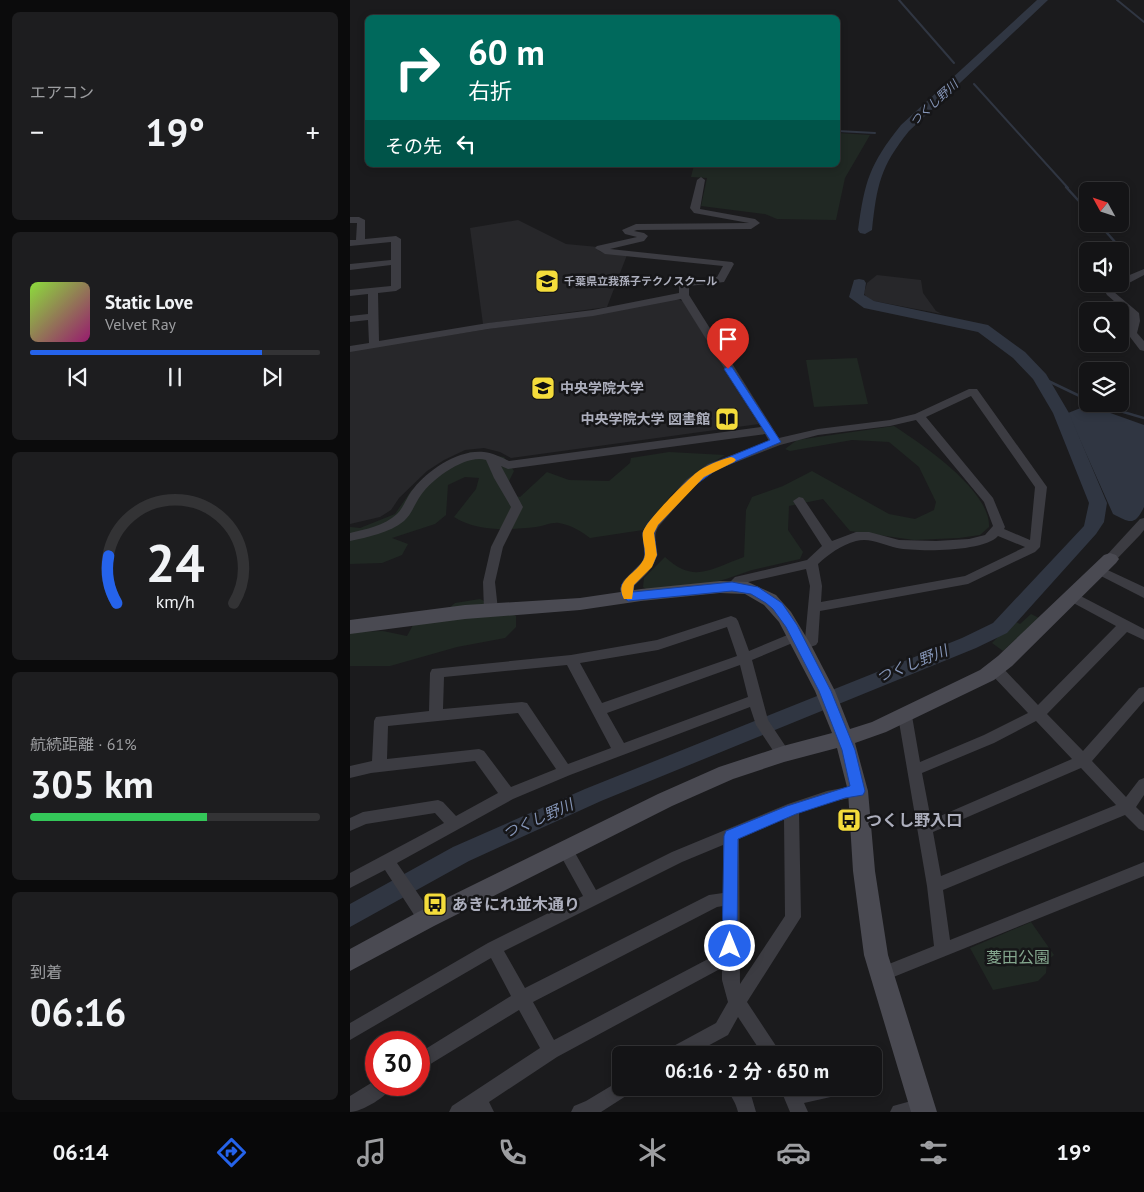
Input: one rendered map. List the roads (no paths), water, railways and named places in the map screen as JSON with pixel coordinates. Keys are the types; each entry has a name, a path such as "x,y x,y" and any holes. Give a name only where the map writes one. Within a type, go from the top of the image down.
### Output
{"street":[{"path":"701,180 695,208 697,211 755,223 751,226 636,227 628,230 628,232 643,236 640,239 600,248 605,251 729,264 721,280 686,283 683,288 684,295 776,442"},
{"path":"350,220 362,222 355,243 396,239 396,288 350,293"},
{"path":"350,267 395,262"},
{"path":"1129,278 1134,274 1144,272"},
{"path":"373,290 374,345"},
{"path":"1110,292 1134,313 1135,321 1132,333 1144,348"},
{"path":"350,349 488,326 593,313 684,295"},
{"path":"350,319 373,317"},
{"path":"628,596 626,589 628,584 648,564 651,555 648,533 654,523 690,483 712,468 776,442 818,432 919,416 973,391 1042,487 1037,536 1034,546 968,580 813,608"},
{"path":"732,586 740,580 811,563 829,547 856,536 869,536 899,544 936,545 969,543 989,538 999,528 989,501 945,450 919,416"},
{"path":"350,536 375,531 393,523 407,510 418,491 452,464 466,457 482,455 508,465 768,430"},
{"path":"491,458 500,478 516,503 516,507 497,547 489,582 491,610"},
{"path":"799,501 829,547"},
{"path":"350,961 426,919 566,849 726,773 783,754 844,738 905,716 996,670 1144,522"},
{"path":"996,531 1034,546"},
{"path":"599,710 799,640 811,642 816,586 811,563"},
{"path":"1104,564 1144,593"},
{"path":"350,627 491,610 558,607 628,596 732,586 754,590 770,600 785,617 799,640 825,691 844,738 858,791 864,871 871,928 880,975 923,1110 898,1112"},
{"path":"1071,596 1144,635"},
{"path":"436,715 437,673 572,660 658,645 731,621 745,658 760,721 783,754"},
{"path":"915,770 989,738 1038,714 1125,625"},
{"path":"572,660 620,750"},
{"path":"996,670 1144,825"},
{"path":"925,829 1083,761 1144,692"},
{"path":"350,881 508,796 565,771 754,700"},
{"path":"379,766 381,721 522,707 565,771"},
{"path":"905,716 935,886 944,949"},
{"path":"350,772 379,766 479,755 508,796"},
{"path":"935,886 1127,807 1144,784"},
{"path":"350,1032 494,948 677,857 792,810 845,792 858,791"},
{"path":"350,825 363,818 438,806 454,824"},
{"path":"695,1046 722,1029 793,917 792,810"},
{"path":"731,836 730,980 737,1003 766,1046"},
{"path":"566,849 593,900"},
{"path":"387,860 426,919"},
{"path":"880,975 1063,903 1144,868"},
{"path":"430,1056 521,999 715,900 730,899"},
{"path":"494,948 551,1051"},
{"path":"458,1112 484,1108 551,1051 716,964 730,961"},
{"path":"588,1111 612,1095"},
{"path":"350,1106 366,1096"},
{"path":"744,1096 748,1112"}],"water":[{"path":"1079,409 1079,412 1108,412 1144,425 1144,507 1135,520 1128,521 1113,514 1068,413"}],"waterway":[{"path":"899,0 954,63"},
{"name":"つくし野川","path":"865,230 871,186 885,155 900,134 1043,0"},
{"path":"1117,0 1144,22"},
{"path":"974,84 1068,188"},
{"path":"840,131 875,133"},
{"path":"1066,187 1079,201"},
{"path":"1106,232 1115,242"},
{"name":"つくし野川","path":"350,916 461,854 593,795 969,643 1000,628 1090,530 1095,522 1098,503 1061,413 1040,377 1019,355 983,328 869,305 856,297 859,283"},
{"path":"1040,377 1079,396"},
{"path":"1123,412 1144,418"}],"place":[{"name":"千葉県立我孫子テクノスクール","path":"547,281"},
{"name":"中央学院大学","path":"543,388"},
{"name":"中央学院大学 図書館","path":"727,419"},
{"name":"つくし野入口","path":"849,820"},
{"name":"あきにれ並木通り","path":"435,904"}],"park label":[{"name":"菱田公園","path":"1018,957"}]}
